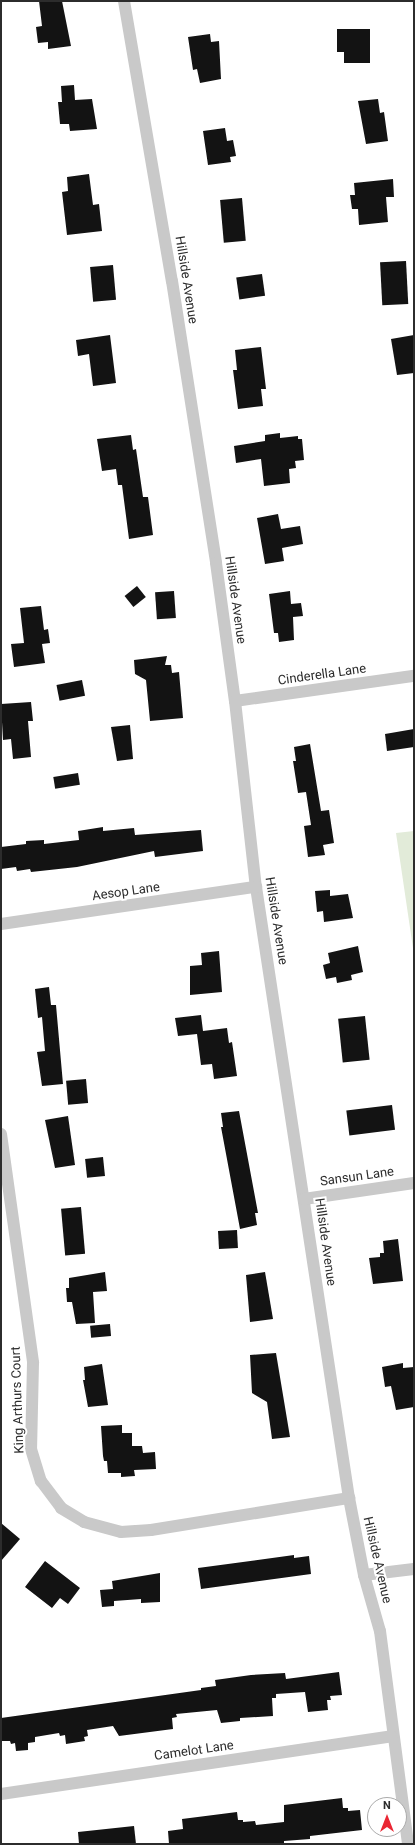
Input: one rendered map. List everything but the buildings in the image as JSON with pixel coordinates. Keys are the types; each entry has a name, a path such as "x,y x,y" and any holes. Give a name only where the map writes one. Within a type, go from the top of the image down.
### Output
{"street":[{"name":"Hillside Avenue","path":"124,1 172,281 235,701 256,887 348,1498 364,1575 380,1631 392,1736 408,1844"},
{"name":"Cinderella Lane","path":"235,701 414,676"},
{"name":"Aesop Lane","path":"1,924 256,887"},
{"name":"King Arthurs Court","path":"1,1134 33,1363 31,1449 42,1481 61,1508 84,1522 121,1532 151,1530 348,1498"},
{"name":"Sansun Lane","path":"304,1199 414,1183"},
{"path":"364,1575 414,1569"},
{"name":"Camelot Lane","path":"1,1794 392,1736"}],"green space":[{"path":"414,831 414,955 396,833"}]}
